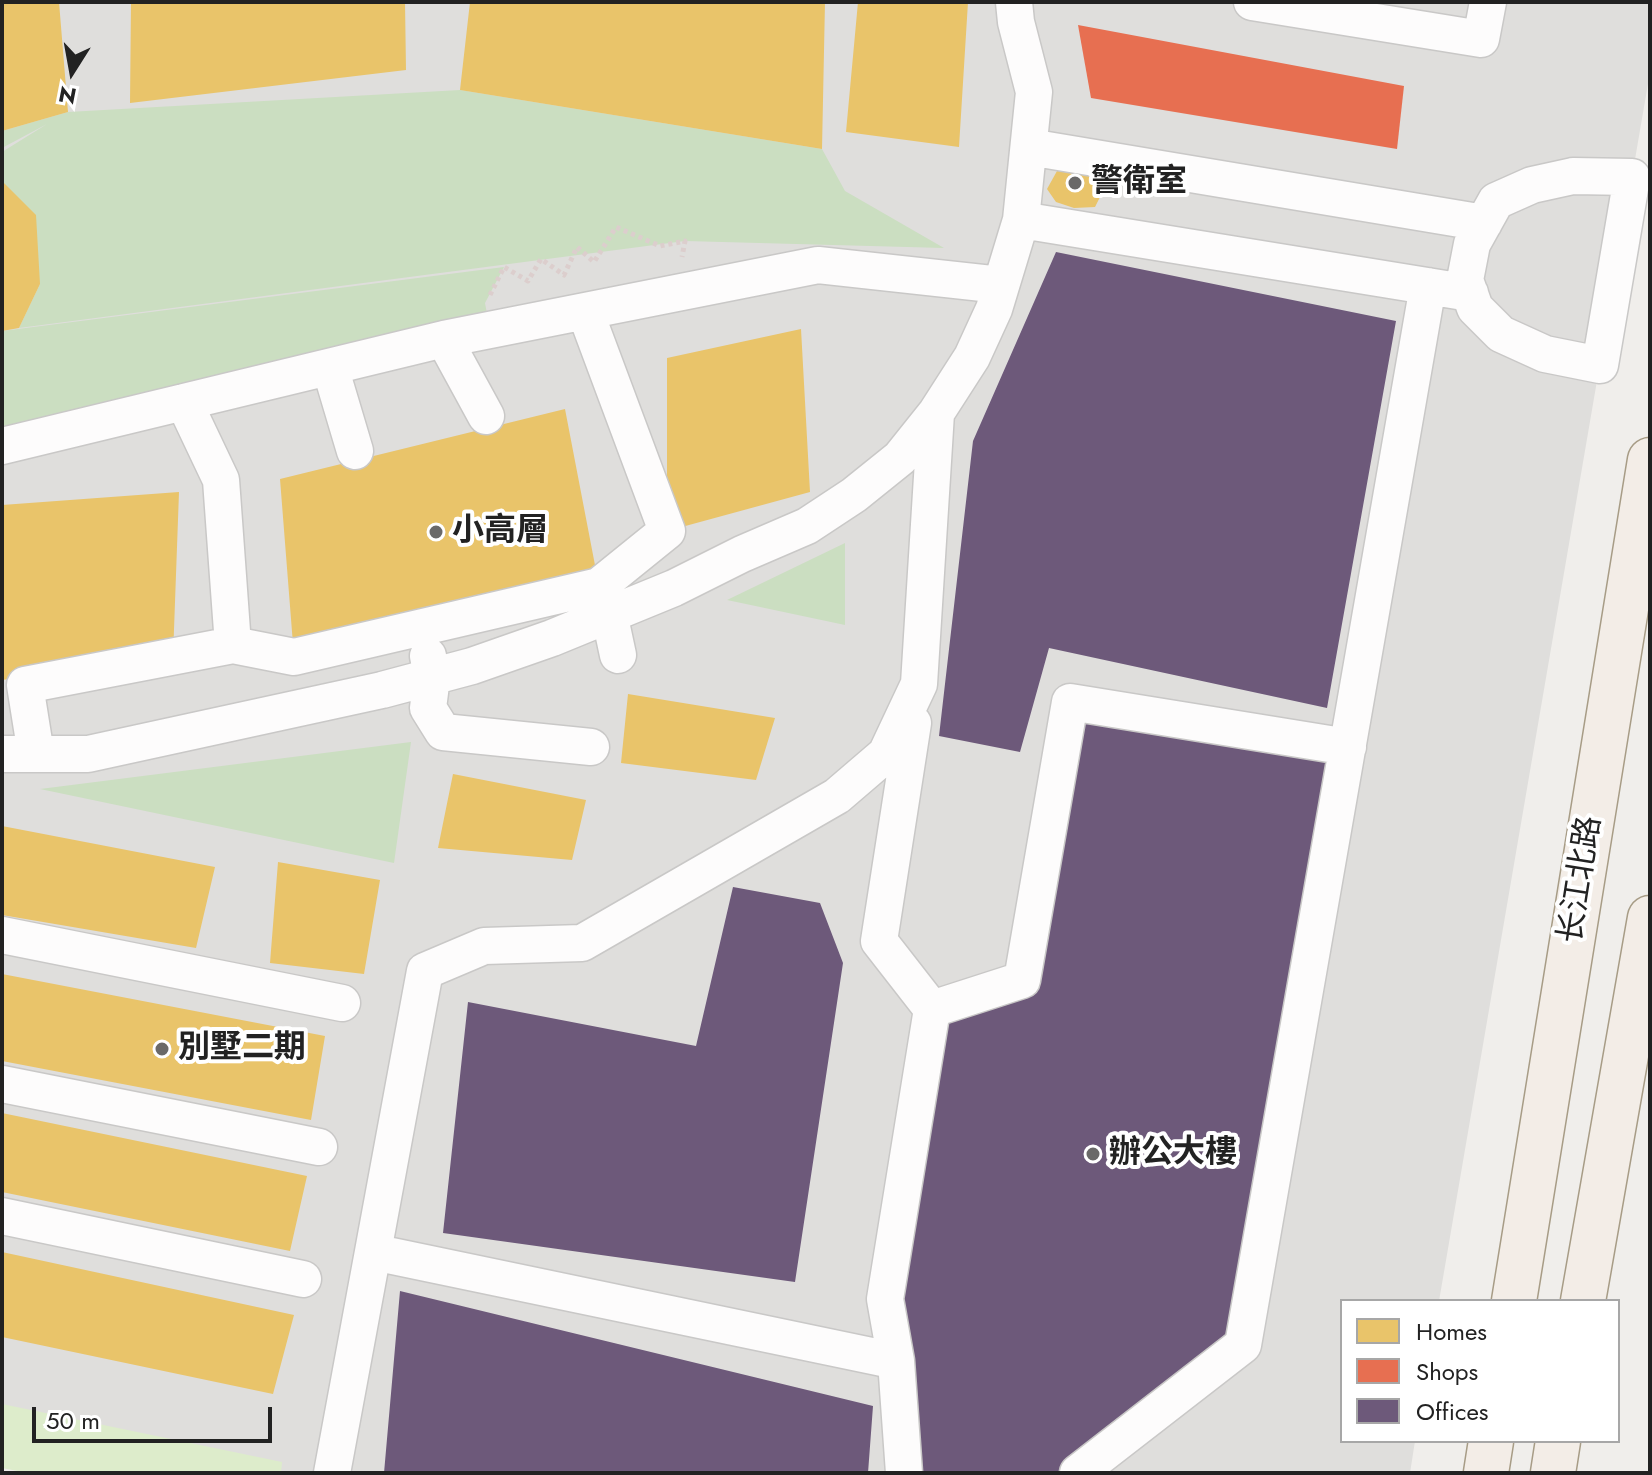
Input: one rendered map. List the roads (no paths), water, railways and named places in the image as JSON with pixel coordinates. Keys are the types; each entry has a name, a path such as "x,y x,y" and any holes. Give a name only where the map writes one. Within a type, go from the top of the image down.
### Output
{"main road":[{"name":"长江北路","path":"1514,1299 1650,460"},
{"path":"1583,1299 1642,993 1650,918"},
{"path":"1486,1473 1491,1443"},
{"path":"1553,1473 1558,1443"}],"lane":[{"path":"585,311 667,531 599,586 294,657 233,645 25,685 19,754 88,754 432,677 552,638 674,588 807,526 854,495 900,458 936,413 972,357 994,309 1021,220 1034,92 1014,2"},
{"path":"1252,2 1481,39 1488,2"},
{"path":"1029,147 1484,223"},
{"path":"1573,176 1632,177 1600,365 1545,354 1501,334 1475,308 1470,293 1465,280 1472,244 1496,201 1532,185 1573,176"},
{"path":"1021,220 1470,293"},
{"path":"2,446 444,339 818,265 1001,285"},
{"path":"1078,1473 1243,1345 1428,286"},
{"path":"444,339 486,416"},
{"path":"330,367 355,451"},
{"path":"184,402 221,480 233,645"},
{"path":"904,1473 896,1361 885,1299 932,1009 879,941 919,684 936,413"},
{"path":"609,613 618,655"},
{"path":"424,626 432,677 428,708 443,732 591,747"},
{"path":"332,1473 425,971 484,946 582,943 837,796 886,754 919,684"},
{"path":"932,1009 1022,980 1070,702 1348,747"},
{"path":"2,935 342,1003"},
{"path":"2,1084 319,1147"},
{"path":"2,1216 303,1279"},
{"path":"373,1252 896,1361"}],"place":[{"name":"警衛室","path":"1075,183"},
{"name":"小高層","path":"436,532"},
{"name":"別墅二期","path":"162,1049"},
{"name":"辦公大樓","path":"1093,1154"}]}
